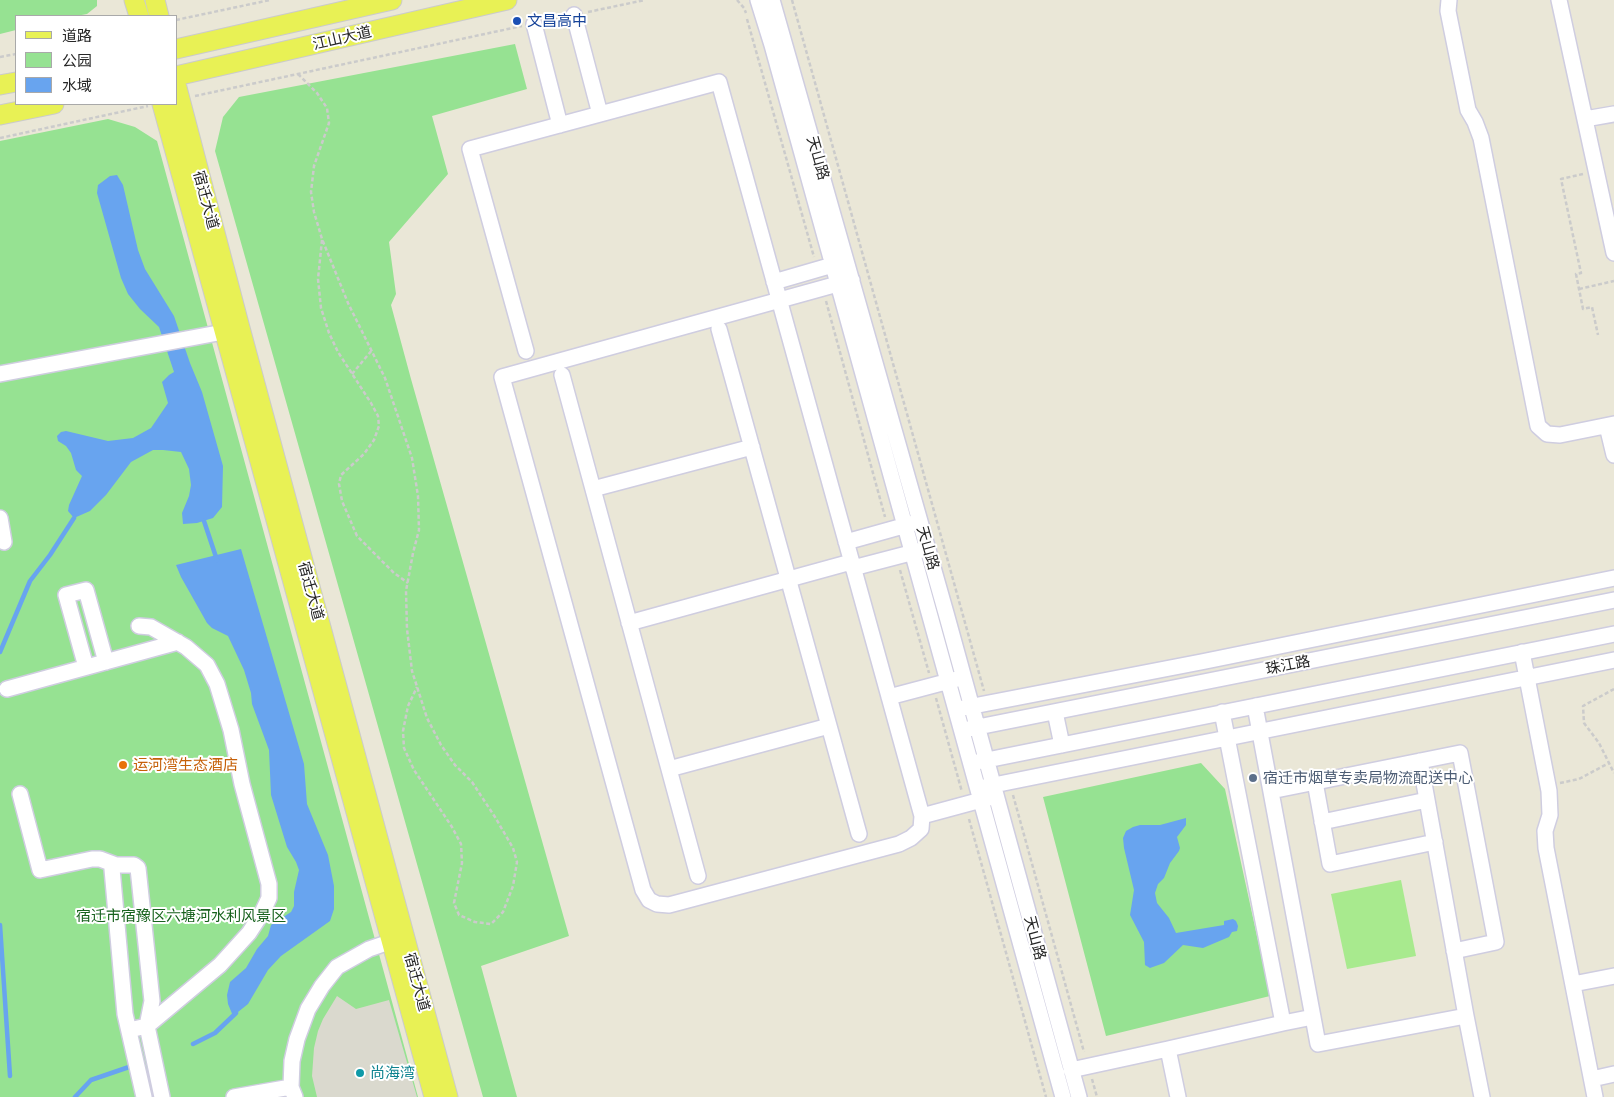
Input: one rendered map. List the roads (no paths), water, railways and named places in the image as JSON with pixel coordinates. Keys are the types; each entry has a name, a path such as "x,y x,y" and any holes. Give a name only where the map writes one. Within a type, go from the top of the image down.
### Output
{"main road":[{"path":"134,0 139,15"},
{"path":"155,0 159,15"},
{"name":"江山大道","path":"178,49 392,0"},
{"name":"江山大道","path":"178,76 507,0"},
{"path":"0,85 15,82"},
{"name":"宿迁大道","path":"178,92 232,330 398,939 448,1097"},
{"path":"0,116 50,105"},
{"name":"宿迁大道","path":"156,105 232,330"},
{"name":"宿迁大道","path":"398,939 434,1097"}],"street":[{"name":"天山路","path":"758,0 840,263"},
{"name":"天山路","path":"772,0 845,282 913,523 928,548 1079,1097"},
{"path":"1449,0 1448,11 1468,110 1475,122 1480,138 1538,426 1547,434 1560,435 1611,424 1614,455"},
{"path":"1559,0 1614,253"},
{"path":"574,15 600,114"},
{"path":"534,24 560,125"},
{"path":"526,351 470,149 719,82 779,301 846,542 852,565 922,816 921,829 911,838 899,844 669,905 657,904 649,900 643,890 502,377 779,301 845,282"},
{"path":"1585,119 1614,114"},
{"path":"774,282 840,263"},
{"path":"719,329 859,834"},
{"path":"0,374 232,330"},
{"path":"562,375 698,876"},
{"path":"593,489 752,447"},
{"path":"0,518 4,542"},
{"name":"天山路","path":"913,523 913,552 1063,1097"},
{"path":"846,542 913,523"},
{"path":"630,623 789,579 928,548"},
{"path":"956,709 1201,662 1614,578"},
{"path":"86,667 66,595 86,590 106,662"},
{"name":"珠江路","path":"962,730 1614,600"},
{"path":"129,1030 147,1026 220,965 249,933 270,898 269,884 242,784 231,730 217,684 207,665 186,647 151,627 139,626"},
{"path":"971,763 1614,634"},
{"path":"7,689 178,642"},
{"path":"1522,652 1548,786 1550,815 1545,831 1546,848 1596,1097"},
{"path":"922,816 995,790 1009,781 1614,660"},
{"path":"889,697 964,677"},
{"path":"1255,706 1318,1044 1466,1016"},
{"path":"1055,712 1062,745"},
{"path":"1222,712 1283,1024"},
{"path":"669,769 830,726"},
{"path":"1271,791 1460,753 1496,942 1454,951"},
{"path":"1420,761 1482,1097"},
{"path":"1315,782 1330,864 1435,842"},
{"path":"20,794 40,870 92,859 100,859 116,865 134,864 138,868 152,1001 147,1026 162,1097"},
{"path":"1322,822 1427,800"},
{"path":"116,865 112,869 126,1014 144,1097"},
{"path":"234,1097 293,1092 292,1061 297,1039 308,1010 322,986 337,967 370,949 398,939"},
{"path":"1573,984 1614,976"},
{"path":"1071,1070 1313,1017"},
{"path":"1168,1049 1178,1097"},
{"path":"1592,1078 1614,1074"}],"water":[{"path":"117,175 123,185 138,250 145,269 174,316 202,392 223,466 222,507 213,518 197,523 183,524 182,513 191,485 189,469 181,452 163,450 153,450 131,462 106,495 90,511 74,518 68,511 82,476 76,470 71,453 66,446 58,441 57,436 61,432 66,431 108,441 133,438 151,428 168,403 162,382 174,372 159,327 140,309 128,294 121,278 97,193 98,185 110,176"},
{"path":"241,549 304,764 307,804 328,855 334,886 334,909 330,921 281,956 268,970 248,1004 233,1016 228,1004 227,995 230,982 246,968 257,949 268,936 271,925 291,912 294,906 294,892 299,870 287,847 271,795 269,750 252,704 251,693 244,670 228,636 212,628 207,623 176,565"},
{"path":"1186,818 1186,825 1177,837 1179,851 1170,863 1164,878 1158,884 1155,893 1157,903 1169,918 1176,933 1224,925 1224,921 1233,919 1238,926 1237,931 1232,932 1229,937 1203,948 1183,945 1164,963 1150,968 1145,965 1144,942 1130,915 1134,890 1123,838 1126,831 1133,827 1160,825"}],"waterway":[{"path":"0,652 30,581 50,555 74,518"},
{"path":"204,521 217,560"},
{"path":"0,925 10,1076"},
{"path":"193,1044 215,1033 236,1013"},
{"path":"75,1097 91,1080 129,1067"}],"place":[{"name":"文昌高中","path":"517,21"},
{"name":"运河湾生态酒店","path":"123,765"},
{"name":"宿迁市烟草专卖局物流配送中心","path":"1253,778"},
{"name":"尚海湾","path":"360,1073"}],"park label":[{"name":"宿迁市宿豫区六塘河水利风景区","path":"181,916"}]}
